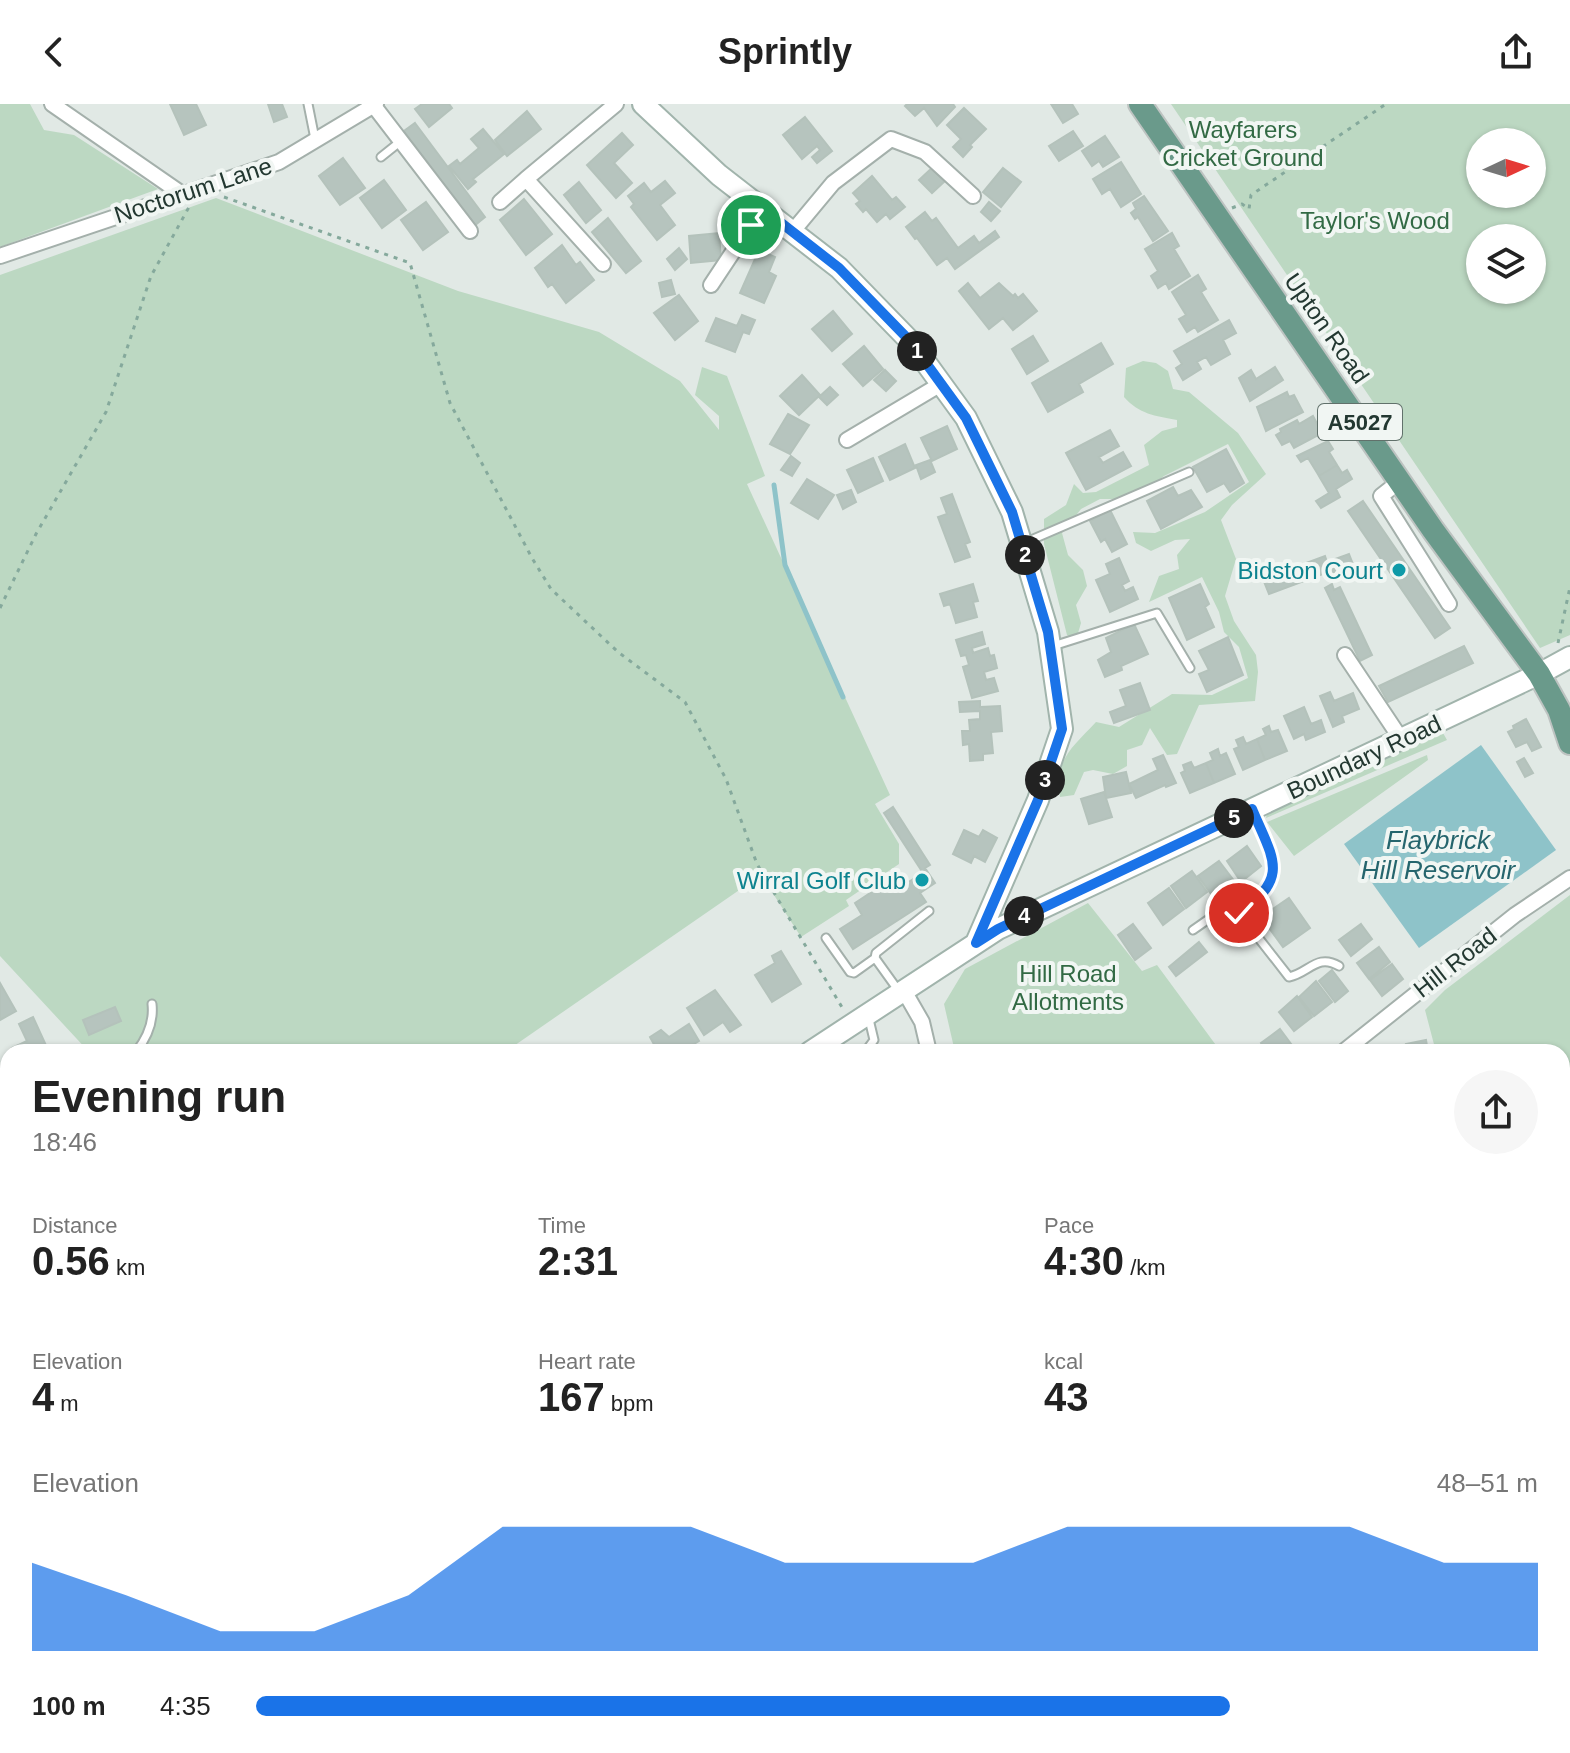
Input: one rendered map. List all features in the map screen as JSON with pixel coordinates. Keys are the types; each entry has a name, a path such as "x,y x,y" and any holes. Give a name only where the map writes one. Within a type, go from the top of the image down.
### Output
{"main road":[{"name":"Upton Road","path":"1140,104 1400,481 1554,666 1559,710 1570,743"}],"street":[{"path":"52,104 182,194"},
{"path":"500,202 616,104"},
{"path":"643,104 719,175 839,268 910,341 935,388 966,418 1012,512 1051,647 1062,729 1038,800 976,943"},
{"path":"375,105 470,231"},
{"name":"Noctorum Lane","path":"0,256 279,162 375,105"},
{"path":"793,231 833,183 891,139 925,152 973,196"},
{"path":"526,179 603,264"},
{"path":"711,285 762,208"},
{"path":"847,440 935,388"},
{"path":"1400,481 1381,496 1449,604"},
{"path":"1345,655 1401,739"},
{"name":"Boundary Road","path":"822,1044 998,929 1554,666"},
{"name":"Hill Road","path":"1353,1044 1515,915 1570,878"},
{"path":"901,990 922,1022 927,1044"}],"lane":[{"path":"308,104 316,141"},
{"path":"381,157 401,141"},
{"path":"1022,544 1189,472"},
{"path":"1051,647 1157,613 1190,668"},
{"path":"1193,930 1213,916 1228,919 1260,899 1267,891 1272,879 1272,858 1252,809"},
{"path":"826,938 850,972 854,973 929,911"},
{"path":"1239,913 1289,977 1318,961 1339,966"},
{"path":"875,958 901,990"},
{"path":"142,1044 153,1016 152,1004"},
{"path":"860,1018 874,1040 871,1044"}],"path":[{"path":"1217,215 1242,204 1249,209 1251,195 1386,104"},
{"path":"0,608 36,534 106,412 151,276 200,188 410,263 450,403 532,558 551,589 618,652 685,702 726,779 757,864 860,1018"},
{"path":"1554,666 1570,587"}],"green space":[{"path":"0,104 30,104 44,130 74,135 158,189 0,247"},
{"name":"Taylor's Wood","path":"1171,104 1570,104 1570,635 1540,648"},
{"name":"Wirral Golf Club","path":"216,198 458,291 599,332 680,381 719,430 719,416 695,395 702,367 727,376 765,476 747,484 890,795 875,804 899,844 899,864 846,900 849,906 801,937 761,875 517,1044 82,1044 0,956 0,275"},
{"path":"1143,361 1156,363 1168,371 1173,389 1189,392 1238,433 1266,474 1232,505 1221,520 1236,559 1225,596 1234,621 1256,655 1255,701 1199,705 1177,754 1167,755 1150,728 1142,745 1127,750 1127,766 1113,774 1093,770 1084,772 1074,795 1060,797 1063,763 1096,722 1119,727 1172,694 1212,695 1248,678 1239,647 1224,632 1219,612 1202,577 1149,602 1159,576 1179,569 1177,555 1190,539 1175,540 1151,551 1136,543 1133,532 1155,533 1205,512 1249,482 1228,444 1164,476 1149,488 1122,499 1100,499 1081,509 1062,533 1068,555 1083,570 1087,586 1076,605 1081,623 1076,640 1067,635 1044,544 1044,519 1066,505 1074,484 1083,493 1096,492 1149,465 1144,445 1162,431 1177,427 1177,420 1142,411 1124,397 1126,368"},
{"path":"1443,733 1447,740 1266,818 1268,809"},
{"path":"1427,755 1428,760 1294,856 1267,822"},
{"path":"1570,895 1570,1044 1434,1044 1425,1010 1445,990"},
{"name":"Hill Road Allotments","path":"1088,903 1142,971 1157,965 1215,1044 953,1044 944,1004 965,969"}],"water":[{"name":"Flaybrick Hill Reservoir","path":"1481,745 1556,850 1419,948 1344,844"}],"building":[{"path":"170,104 196,104 206,125 184,135"},
{"path":"268,104 282,104 287,117 274,122"},
{"path":"422,104 449,104 452,108 429,127 415,109"},
{"path":"953,104 955,107 937,126 924,108 915,116 905,106"},
{"path":"1051,104 1072,104 1078,114 1063,123"},
{"path":"964,108 986,129 963,157 953,147 961,139 947,125"},
{"path":"527,111 541,129 507,156 495,140"},
{"path":"805,117 832,151 817,163 812,157 820,150 817,146 802,159 783,135"},
{"path":"415,123 485,217 474,226 404,131"},
{"path":"483,129 504,154 473,179 476,182 468,189 449,166 457,160 460,164 479,148 471,139"},
{"path":"1073,131 1083,146 1059,161 1049,146"},
{"path":"622,133 633,145 614,163 632,183 616,198 587,165"},
{"path":"1105,136 1119,157 1103,167 1099,161 1092,166 1082,151"},
{"path":"343,158 365,188 340,205 319,176"},
{"path":"1121,162 1141,194 1121,207 1110,189 1102,194 1093,179"},
{"path":"932,168 945,181 932,193 919,180"},
{"path":"1003,168 1021,182 1001,207 983,192"},
{"path":"872,176 892,200 896,197 905,207 890,219 886,214 877,222 866,209 863,212 856,204 860,201 853,193"},
{"path":"384,180 406,210 382,228 360,198"},
{"path":"665,181 675,193 660,205 675,225 657,240 631,207 634,204 628,196 644,183 651,192"},
{"path":"579,182 601,210 586,223 564,195"},
{"path":"1144,196 1168,231 1153,241 1138,217 1135,219 1131,213 1136,209 1133,203"},
{"path":"524,199 552,234 526,255 500,220"},
{"path":"426,202 448,232 423,250 401,220"},
{"path":"989,202 1000,211 991,221 981,212"},
{"path":"925,212 932,221 936,218 958,248 974,236 979,243 995,231 999,237 955,269 947,258 937,265 906,227"},
{"path":"608,218 641,261 626,273 592,232"},
{"path":"719,233 721,260 691,263 689,236"},
{"path":"1172,233 1179,246 1174,249 1190,276 1169,289 1166,283 1158,288 1151,276 1158,271 1145,249"},
{"path":"562,245 576,265 580,262 594,280 566,303 552,284 548,287 535,268"},
{"path":"679,248 687,259 675,270 667,259"},
{"path":"759,250 775,257 769,272 776,276 764,303 740,293"},
{"path":"1198,275 1206,289 1201,292 1218,320 1198,332 1195,327 1187,332 1179,319 1186,315 1172,292"},
{"path":"671,280 675,294 662,297 659,283"},
{"path":"968,283 980,298 999,283 1013,296 1015,294 1018,298 1023,294 1037,311 1013,330 1003,318 989,329 959,291"},
{"path":"679,295 698,321 675,340 654,313"},
{"path":"833,311 852,334 832,351 812,329"},
{"path":"742,315 755,320 749,334 743,332 735,352 706,341 716,318 737,326"},
{"path":"1229,320 1236,333 1223,340 1230,354 1211,365 1206,357 1197,362 1201,369 1183,380 1176,368 1182,364 1174,351"},
{"path":"1033,336 1048,361 1027,374 1012,349"},
{"path":"1101,343 1113,364 1079,384 1083,392 1048,412 1032,383"},
{"path":"864,346 883,369 863,386 843,364"},
{"path":"1275,367 1283,380 1250,401 1239,378 1251,370 1256,379"},
{"path":"885,370 896,381 886,391 874,380"},
{"path":"802,375 820,395 799,415 780,396"},
{"path":"830,387 838,395 827,405 819,397"},
{"path":"1287,392 1289,397 1294,395 1303,412 1266,431 1257,407"},
{"path":"788,414 809,425 790,454 770,444"},
{"path":"1313,416 1322,433 1294,448 1290,441 1282,445 1276,435 1281,432 1280,429"},
{"path":"947,426 957,449 932,461 921,438"},
{"path":"1110,430 1119,446 1099,457 1103,463 1123,452 1131,466 1086,490 1066,453"},
{"path":"1328,441 1333,449 1329,452 1337,465 1319,476 1308,458 1301,462 1297,456"},
{"path":"905,444 915,468 890,480 879,457"},
{"path":"1226,449 1244,483 1230,492 1224,483 1207,492 1193,467"},
{"path":"791,456 800,463 792,476 781,470"},
{"path":"873,458 883,481 858,493 847,470"},
{"path":"930,460 935,472 921,479 916,465"},
{"path":"1337,465 1342,473 1347,470 1352,479 1336,489 1340,497 1321,508 1316,501 1329,493 1319,476"},
{"path":"807,479 834,495 818,519 791,503"},
{"path":"1173,487 1178,496 1191,490 1202,507 1161,529 1147,501"},
{"path":"851,490 856,502 843,509 837,495"},
{"path":"952,494 970,542 965,544 970,557 955,562 938,517 947,514 941,498"},
{"name":"Bidston Court","path":"1363,501 1450,628 1435,638 1348,511"},
{"path":"1110,510 1127,544 1112,552 1105,539 1101,542 1090,521"},
{"path":"1349,554 1356,572 1331,581 1328,572 1269,594 1263,579 1325,556 1327,562"},
{"path":"1119,558 1129,581 1122,585 1125,591 1133,587 1138,599 1110,612 1096,580 1110,574 1106,564"},
{"path":"973,584 978,601 973,602 977,617 956,623 950,604 944,606 940,594"},
{"path":"1200,584 1214,627 1187,640 1169,598"},
{"path":"1332,584 1334,590 1340,587 1372,655 1360,661 1325,588"},
{"path":"1134,624 1148,654 1105,677 1098,660 1111,652 1106,638"},
{"path":"982,632 985,644 972,648 973,653 988,648 990,656 994,655 997,668 984,672 986,680 994,678 998,691 972,698 963,667 969,665 966,655 961,656 956,640"},
{"path":"1228,637 1243,675 1207,692 1199,674 1209,670 1199,651"},
{"path":"1464,646 1473,663 1388,702 1379,686"},
{"path":"1140,683 1150,710 1114,723 1110,712 1126,706 1120,690"},
{"path":"1330,692 1334,701 1353,693 1359,709 1342,716 1344,722 1333,727 1320,696"},
{"path":"980,701 980,707 1000,706 1002,731 991,732 993,753 983,754 983,760 970,761 969,744 963,745 962,731 970,731 969,720 980,719 980,711 960,712 959,702"},
{"path":"1304,707 1311,724 1321,720 1325,732 1306,740 1304,734 1294,739 1284,716"},
{"path":"1526,719 1541,747 1532,751 1527,742 1516,747 1508,732"},
{"path":"1269,726 1271,732 1278,730 1287,751 1265,760 1257,739 1266,735 1263,729"},
{"path":"1243,737 1246,744 1257,739 1265,760 1243,770 1234,749 1239,747 1236,740"},
{"path":"1218,749 1220,756 1226,753 1235,774 1214,783 1206,763 1213,760 1210,753"},
{"path":"1163,755 1176,783 1136,798 1129,784 1158,770 1153,759"},
{"path":"1524,758 1533,773 1525,777 1517,762"},
{"path":"1191,762 1194,768 1206,763 1214,783 1190,793 1181,773 1185,771 1183,765"},
{"path":"1126,772 1131,793 1106,798 1103,777"},
{"path":"1104,792 1112,817 1089,824 1081,799"},
{"name":"Wirral Golf Club","path":"893,807 930,865 925,868 935,883 920,893 926,902 853,949 840,929 862,915 855,903 896,876 902,886 923,873 884,813"},
{"path":"964,830 979,837 983,830 997,838 985,862 974,856 971,863 953,854"},
{"path":"1247,846 1261,866 1241,882 1227,861"},
{"path":"1219,861 1235,882 1214,898 1198,876"},
{"path":"1192,871 1207,892 1186,908 1171,886"},
{"path":"1169,888 1184,909 1163,925 1148,903"},
{"path":"1289,898 1310,928 1283,947 1261,917"},
{"path":"1133,924 1151,948 1135,960 1118,935"},
{"path":"1361,924 1372,939 1351,956 1339,940"},
{"path":"1199,942 1207,952 1176,976 1169,967"},
{"path":"1379,947 1390,962 1369,979 1357,963"},
{"path":"781,951 801,984 772,1002 755,975 775,963 772,956"},
{"path":"1392,964 1403,979 1382,996 1370,980"},
{"path":"1332,970 1348,991 1335,1002 1319,981"},
{"path":"1316,981 1332,1002 1314,1016 1299,997"},
{"path":"0,983 16,1011 0,1020"},
{"path":"715,990 741,1025 730,1032 723,1022 704,1035 687,1008"},
{"path":"1297,996 1312,1017 1294,1031 1279,1012"},
{"path":"115,1007 121,1021 89,1035 83,1020"},
{"path":"33,1017 45,1044 21,1044 27,1041 19,1024"},
{"path":"689,1024 699,1041 694,1044 654,1044 650,1037 661,1030 669,1037"},
{"path":"1280,1029 1291,1044 1262,1044"},
{"path":"1426,1040 1427,1044 1406,1044"}],"waterway":[{"path":"774,485 785,565 843,697"}],"place":[{"name":"Bidston Court","path":"1399,570"},
{"name":"Wirral Golf Club","path":"922,880"}],"route":[{"path":"751,225 762,208 839,268 910,341 966,418 1012,512 1048,632 1062,729 1038,800 976,943 998,929 1252,809 1272,858 1272,879 1260,899 1239,913"}],"park label":[{"name":"Wayfarers Cricket Ground","path":"1243,143"}]}
